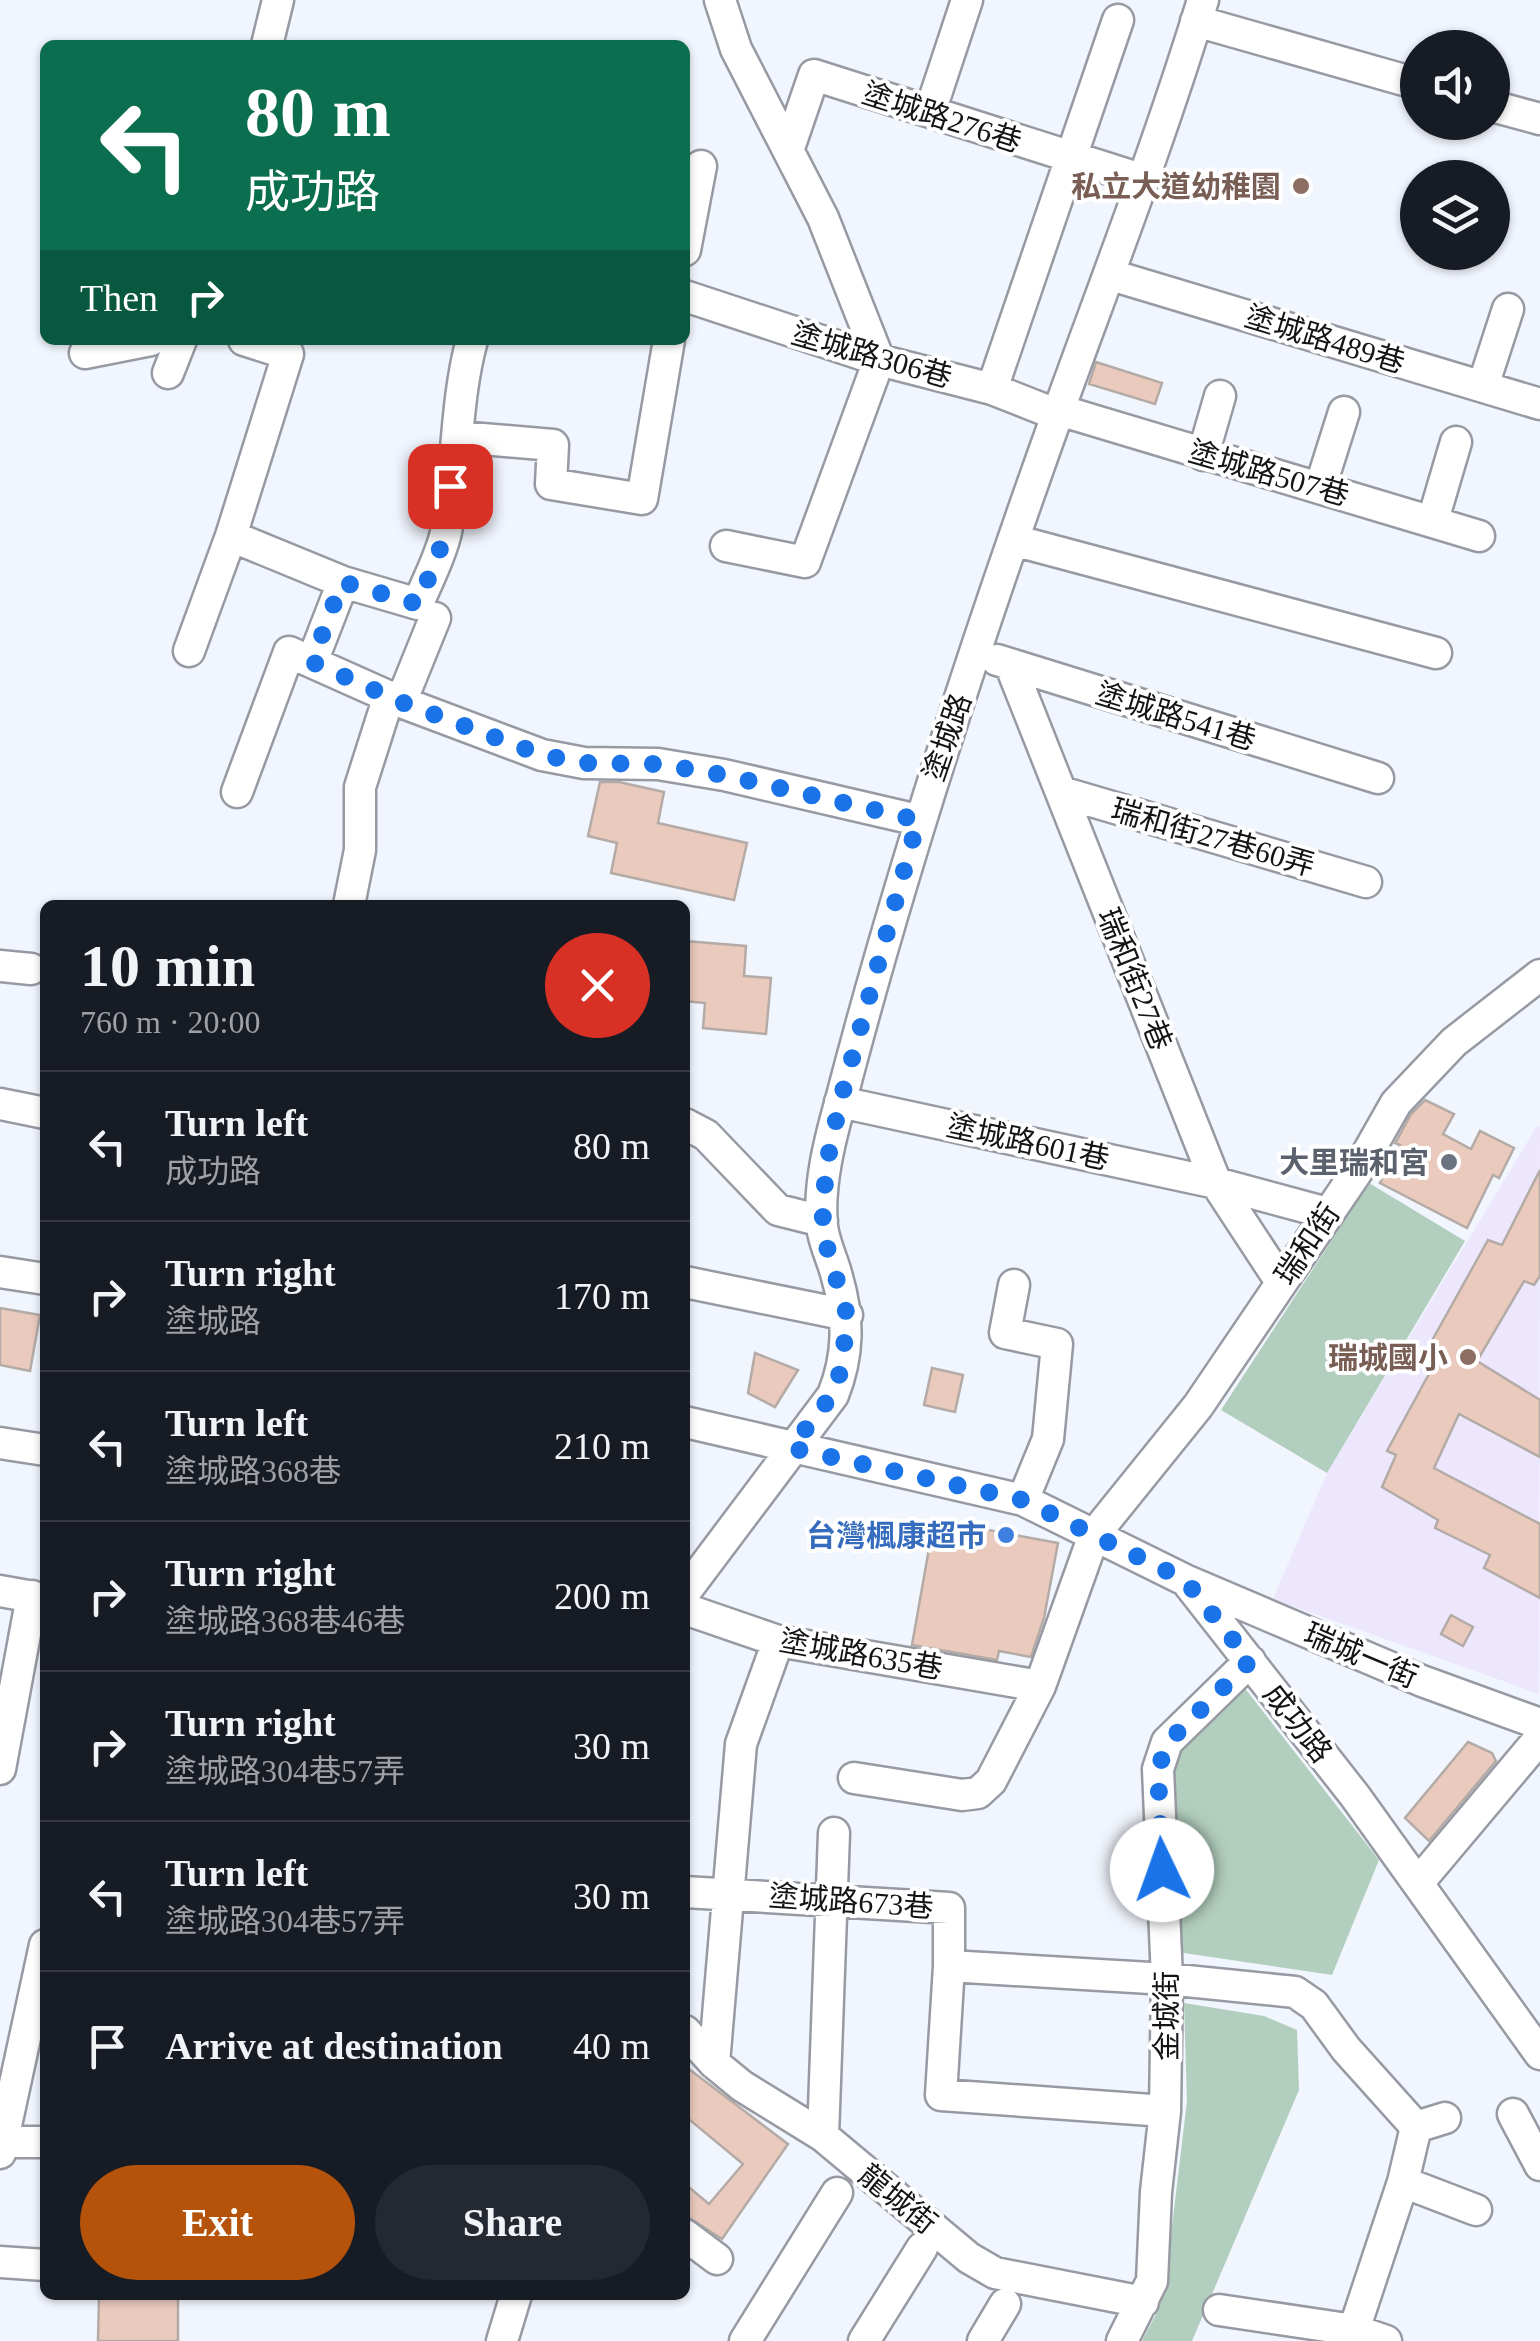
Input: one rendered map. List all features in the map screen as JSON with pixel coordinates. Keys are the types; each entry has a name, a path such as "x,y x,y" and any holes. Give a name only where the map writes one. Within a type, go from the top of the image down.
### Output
{"street":[{"path":"268,40 278,0"},
{"path":"720,0 736,48 824,218 879,360 805,562 726,546"},
{"path":"930,112 967,0"},
{"path":"1200,10 1400,78"},
{"name":"塗城路","path":"690,1576 698,1550 791,1448 832,1395 842,1367 847,1315 822,1220 826,1167 840,1102 918,820 1058,412 1144,180 1200,10"},
{"path":"992,389 1118,20"},
{"name":"塗城路276巷","path":"790,148 814,75 1144,180"},
{"path":"1510,111 1540,119"},
{"path":"690,224 701,166"},
{"name":"塗城路489巷","path":"1110,275 1540,404"},
{"name":"塗城路306巷","path":"690,298 879,360 992,389 1058,412"},
{"path":"1483,386 1508,309"},
{"path":"85,352 124,345"},
{"path":"168,372 178,345"},
{"path":"188,651 231,536 288,354 261,345"},
{"path":"231,536 342,582 418,604 446,534 461,392 471,345"},
{"path":"459,437 553,446 551,484 642,500 668,345"},
{"path":"1203,454 1220,396"},
{"name":"塗城路507巷","path":"1058,412 1479,536"},
{"path":"1320,488 1344,412"},
{"path":"1434,520 1456,442"},
{"path":"1013,540 1436,653"},
{"path":"237,792 301,657 342,582"},
{"path":"350,900 360,850 360,787 395,699 435,618"},
{"name":"塗城路541巷","path":"976,652 1378,778"},
{"path":"301,657 395,699 542,755 584,763 658,764 724,775 918,820"},
{"name":"瑞和街27巷","path":"1010,664 1216,1183 1281,1282"},
{"name":"瑞和街27巷60弄","path":"1061,792 1366,882"},
{"name":"瑞和街","path":"854,1778 962,1795 978,1794 991,1782 1040,1686 1094,1535 1198,1406 1358,1170 1396,1103 1454,1042 1540,975"},
{"name":"塗城路601巷","path":"840,1102 1216,1183 1327,1213"},
{"path":"0,1104 40,1113"},
{"path":"690,1127 706,1135 778,1210 822,1220"},
{"path":"0,1272 40,1278"},
{"path":"690,1283 847,1315"},
{"path":"1014,1285 1005,1333 1058,1344 1048,1439 1023,1500"},
{"name":"成功路","path":"690,1423 1023,1500 1185,1580 1418,1883 1540,2054"},
{"path":"0,1443 40,1449"},
{"name":"瑞城一街","path":"1185,1580 1422,1681 1540,1724"},
{"path":"0,1590 39,1598 0,1769"},
{"name":"塗城路635巷","path":"690,1611 778,1641 1040,1686"},
{"path":"714,2064 742,1744 778,1641"},
{"name":"金城街","path":"1122,2341 1152,2281 1165,2111 1167,1980 1158,1769 1168,1742 1250,1661"},
{"path":"1418,1883 1540,1738"},
{"path":"823,2136 834,1833"},
{"name":"塗城路673巷","path":"690,1892 949,1908 950,1966 941,2095 1165,2111"},
{"path":"950,1966 1295,1992 1314,2005 1346,2050 1430,2122 1403,2182 1354,2330"},
{"path":"0,2153 40,1967"},
{"name":"龍城街","path":"690,2037 714,2064 823,2136 969,2258 995,2273 1142,2302"},
{"path":"1513,2114 1540,2165"},
{"path":"0,2142 40,2142"},
{"path":"1403,2182 1476,2210"},
{"path":"745,2341 838,2193"},
{"path":"690,2239 717,2259"},
{"path":"864,2341 922,2248"},
{"path":"0,2262 40,2265"},
{"path":"502,2341 514,2300"},
{"path":"982,2341 1005,2304"},
{"path":"1219,2310 1354,2330 1386,2341"}],"shaded area":[{"name":"瑞城國小","path":"1537,1126 1539,1694 1273,1599 1327,1473"}],"green space":[{"path":"1369,1183 1465,1241 1327,1473 1221,1410"},
{"path":"1240,1682 1379,1860 1332,1975 1179,1955 1164,1751"},
{"path":"1184,2003 1264,2016 1297,2030 1299,2090 1192,2341 1142,2341 1165,2285 1187,2101"}],"building":[{"path":"1096,362 1162,383 1155,404 1089,384"},
{"path":"600,782 664,792 658,823 747,843 734,900 611,873 617,843 588,836"},
{"path":"690,941 746,946 744,976 771,978 766,1034 703,1028 705,1003 690,1002"},
{"name":"大里瑞和宮","path":"1425,1100 1454,1114 1443,1134 1471,1149 1480,1131 1514,1148 1499,1178 1493,1175 1467,1228 1380,1183 1400,1145 1395,1143 1411,1114"},
{"path":"1540,1170 1540,1276 1534,1285 1524,1281 1477,1361 1540,1400 1540,1457 1459,1414 1434,1468 1540,1524 1540,1598 1484,1568 1490,1555 1435,1528 1438,1520 1382,1487 1396,1455 1387,1451 1436,1361 1424,1355 1488,1240 1502,1245"},
{"path":"0,1308 40,1315 30,1371 0,1365"},
{"path":"755,1353 798,1370 775,1407 748,1393"},
{"path":"932,1368 963,1375 955,1412 924,1405"},
{"path":"934,1520 1058,1543 1044,1618 1031,1657 999,1651 997,1660 912,1645"},
{"path":"1451,1615 1473,1627 1463,1646 1441,1634"},
{"path":"1468,1742 1492,1753 1496,1761 1429,1841 1405,1818"},
{"path":"690,2070 788,2144 722,2239 690,2218 690,2188 709,2204 743,2164 690,2120"},
{"path":"99,2300 178,2300 178,2341 98,2341"}],"place":[{"name":"私立大道幼稚園","path":"1301,186"},
{"name":"大里瑞和宮","path":"1449,1162"},
{"name":"瑞城國小","path":"1468,1357"},
{"name":"台灣楓康超市","path":"1006,1535"}],"route":[{"path":"450,486 446,534 418,604 342,582 312,662 401,702 542,755 584,763 658,764 724,775 918,820 840,1102 826,1167 822,1230 847,1315 842,1367 832,1395 791,1448 1023,1500 1185,1580 1250,1661 1168,1742 1158,1769 1162,1870"}]}
